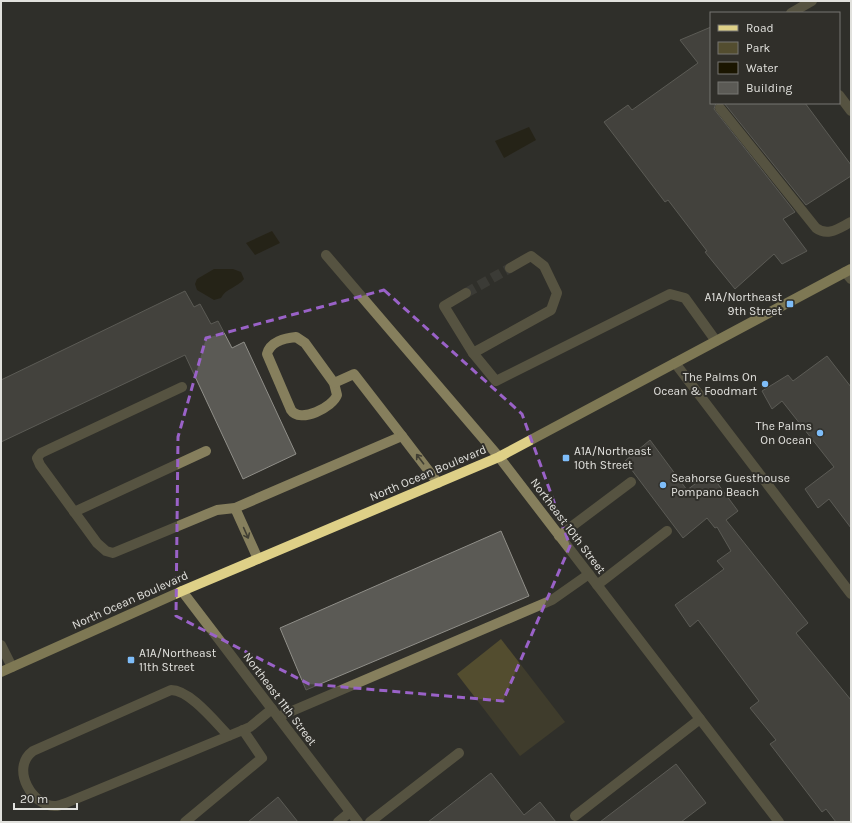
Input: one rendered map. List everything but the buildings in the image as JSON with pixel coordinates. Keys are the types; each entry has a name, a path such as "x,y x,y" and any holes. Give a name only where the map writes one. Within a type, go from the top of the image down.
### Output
{"main road":[{"name":"North Ocean Boulevard","path":"1,672 182,591 499,457 716,341 849,274"}],"street":[{"path":"793,12 812,1"},
{"path":"840,96 851,110"},
{"path":"720,108 816,228 822,232 829,233 851,222"},
{"name":"Northeast 10th Street","path":"326,255 499,457 779,822"},
{"path":"473,353 551,310 557,293 544,266 531,256 510,268"},
{"path":"466,294 444,306 473,353 496,381 670,294 685,298 716,341"},
{"path":"284,338 296,338 300,340 334,383 337,395 333,402 306,416 295,415 291,410 269,360 267,354 269,348 284,338"},
{"path":"675,363 851,594"},
{"path":"334,383 354,374 438,483"},
{"path":"182,387 41,453 37,458 40,465 97,543 106,551 113,553 217,510 235,508 402,436"},
{"path":"74,512 206,451"},
{"path":"560,536 631,482"},
{"path":"235,508 258,559"},
{"path":"597,585 667,531"},
{"path":"229,736 187,695 179,690 171,690 33,751 27,756 23,764 22,775 35,796 55,806 229,736 250,727 275,713 552,600 589,574"},
{"name":"Northeast 11th Street","path":"182,591 358,822"},
{"path":"1,644 12,667"},
{"path":"575,816 700,720"},
{"path":"185,822 262,758 243,730"},
{"path":"370,822 459,753"},
{"path":"338,822 350,812"}],"highlighted area":[{"path":"384,290 522,414 570,546 503,701 309,684 176,616 178,437 206,338"}],"green space":[{"path":"501,639 565,722 520,756 457,674"}],"water":[{"path":"529,127 536,140 504,158 495,141"},
{"path":"272,231 280,243 255,255 246,243"},
{"path":"214,269 233,269 241,272 244,279 226,292 221,298 214,300 197,290 195,284 197,279"}],"tunnel":[{"path":"466,293 510,268"}],"place":[{"name":"A1A/Northeast 9th Street","path":"790,304"},
{"name":"The Palms On Ocean & Foodmart","path":"765,384"},
{"name":"The Palms On Ocean","path":"820,433"},
{"name":"A1A/Northeast 10th Street","path":"566,458"},
{"name":"Seahorse Guesthouse Pompano Beach","path":"663,485"},
{"name":"A1A/Northeast 11th Street","path":"131,660"}]}
